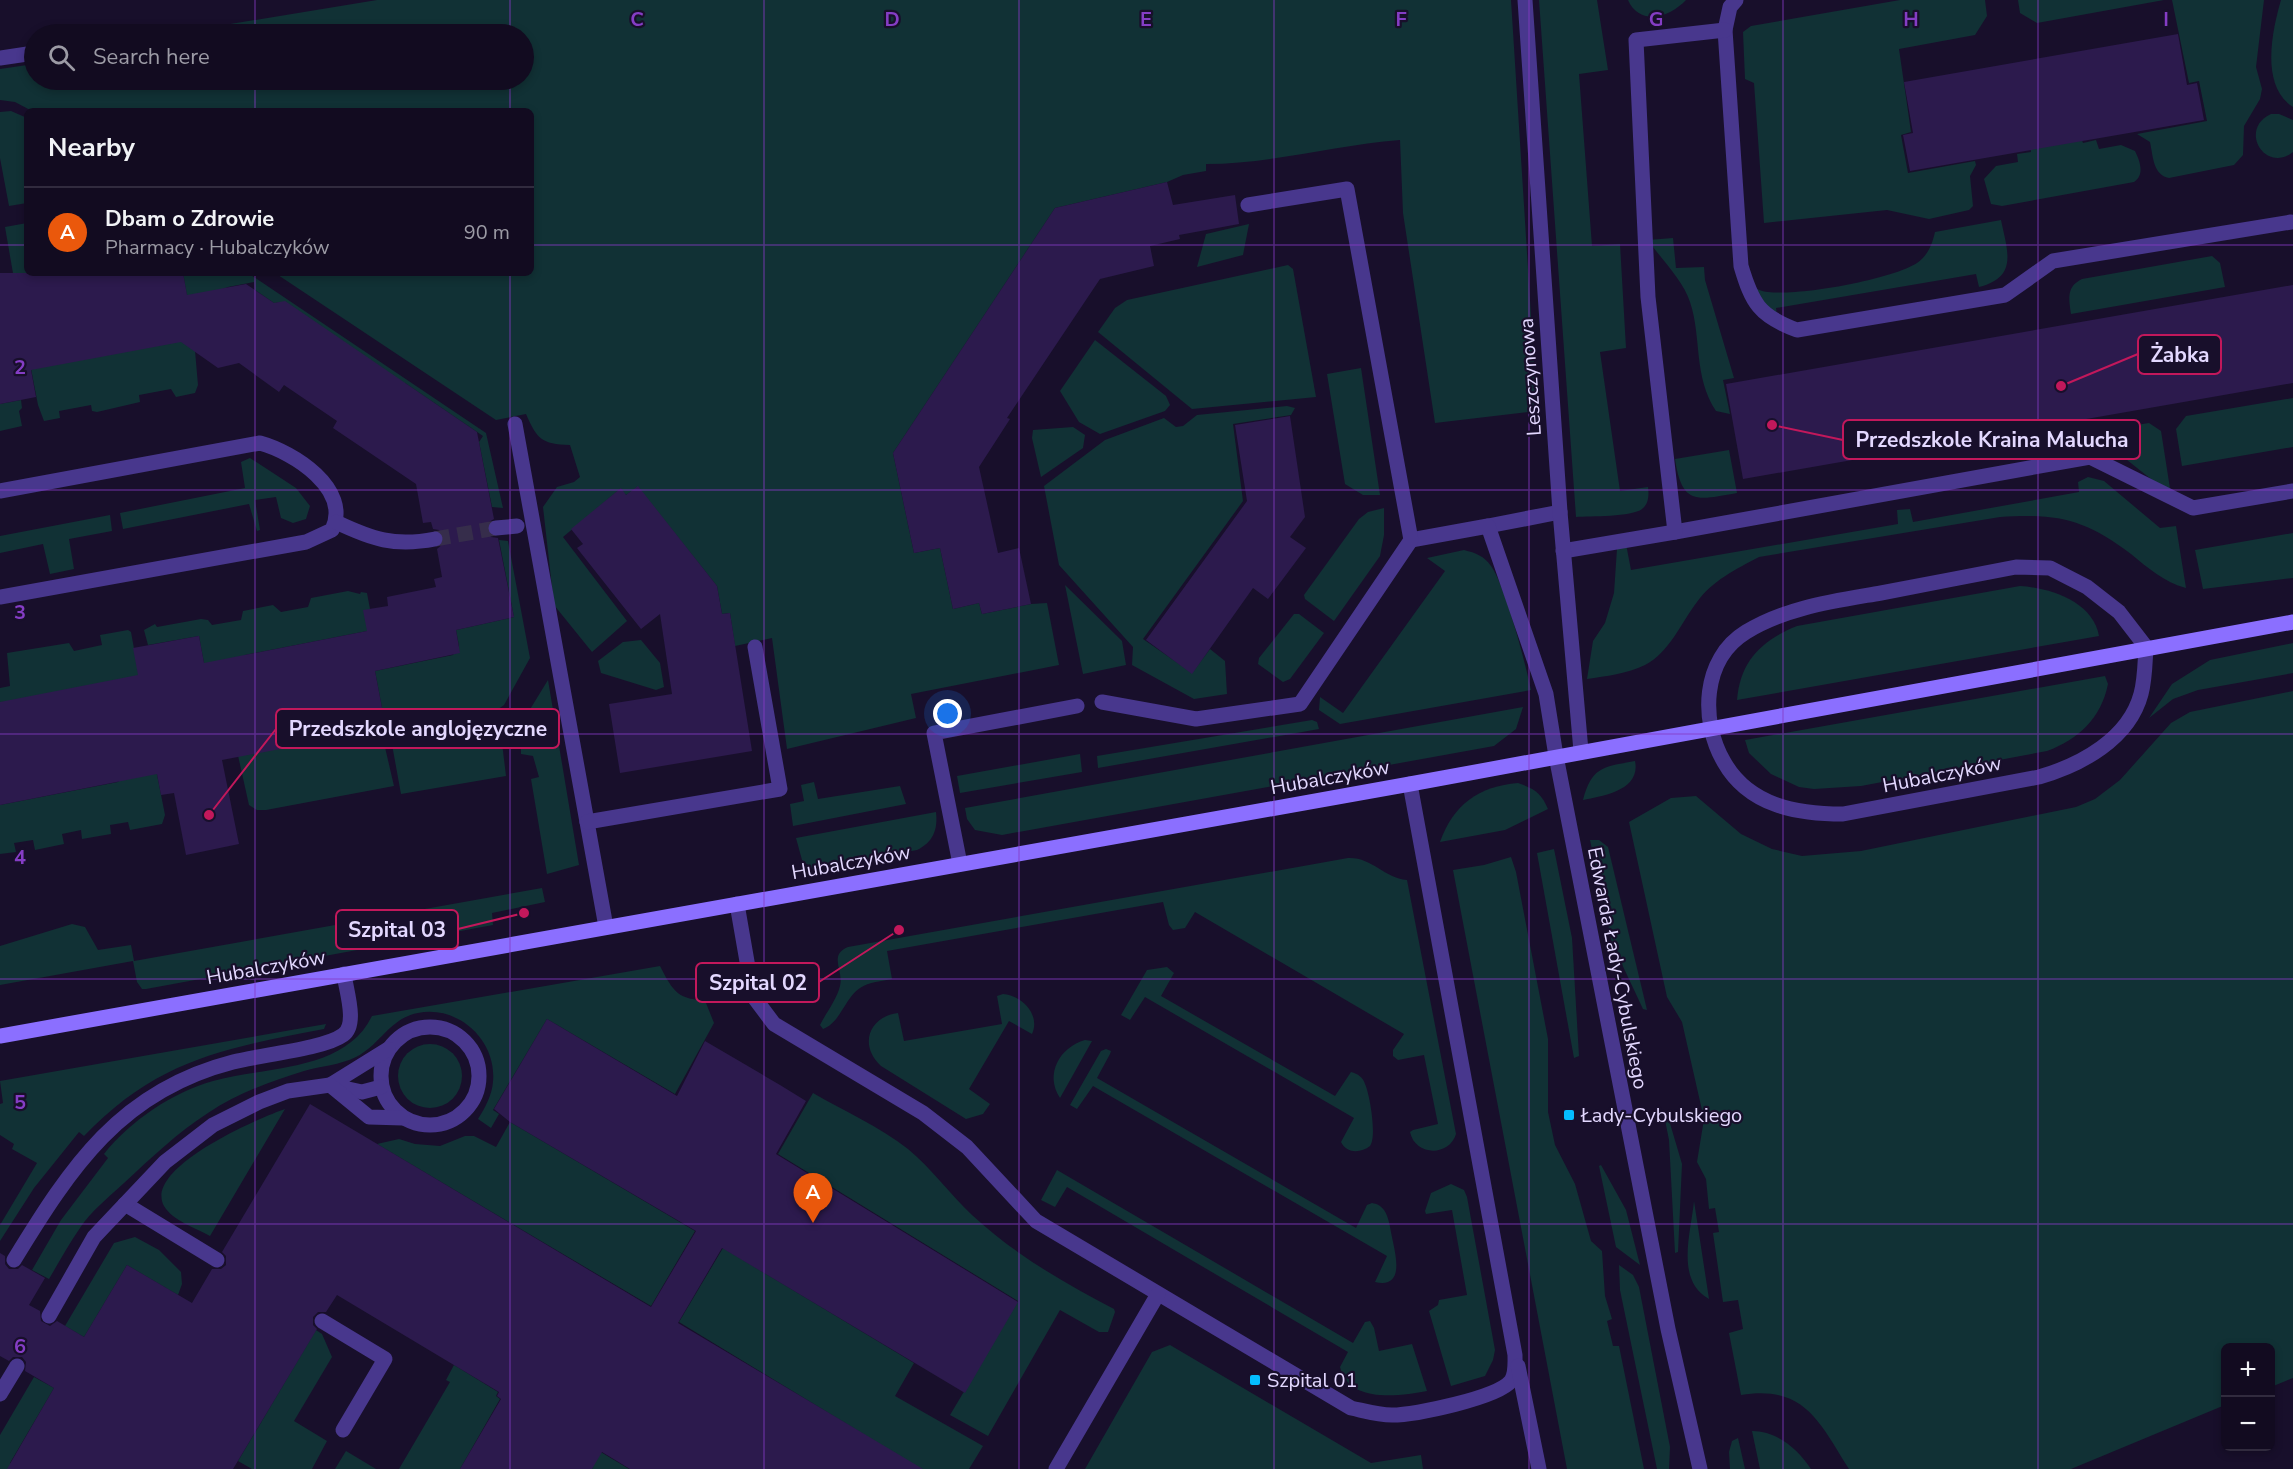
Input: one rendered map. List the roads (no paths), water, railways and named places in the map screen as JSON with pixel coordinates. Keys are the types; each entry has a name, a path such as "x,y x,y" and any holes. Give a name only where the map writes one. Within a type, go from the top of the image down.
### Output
{"street":[{"name":"Leszczynowa","path":"1525,0 1560,512 1581,751"},
{"path":"1736,0 1730,7 1725,30 1741,266 1750,296 1773,321 1797,330 2005,295 2054,261 2291,222"},
{"path":"1675,532 1648,297 1636,40 1725,30"},
{"path":"0,58 24,54"},
{"path":"1102,702 1196,719 1300,704 1411,540 1347,189 1248,205"},
{"path":"514,424 606,927"},
{"path":"0,491 247,443 260,443 278,448 328,485 335,499 336,522 332,530 319,539 306,542 0,597"},
{"path":"1563,551 2090,457 2193,508 2293,491"},
{"path":"1411,540 1560,512"},
{"path":"336,522 369,538 389,543 435,539"},
{"path":"496,528 518,525"},
{"name":"Edwarda Łady-Cybulskiego","path":"1488,526 1546,693 1556,756 1668,1329 1700,1469"},
{"name":"Hubalczyków","path":"2016,567 2050,568 2087,587 2119,612 2146,647 2141,694 2130,720 2103,747 2066,769 2040,777 1854,812 1811,814 1779,808 1751,793 1724,763 1709,729 1708,690 1720,658 1743,633 1803,607 2016,567"},
{"name":"Hubalczyków","path":"0,1036 1410,784 2146,647 2293,622"},
{"path":"587,822 780,789 755,647"},
{"path":"960,864 934,733 1077,706"},
{"path":"1410,784 1515,1354 1539,1469"},
{"path":"737,904 753,996 774,1024 923,1113 968,1147 1036,1221 1351,1408 1395,1415 1443,1406 1501,1390 1512,1380 1515,1354"},
{"path":"14,1260 50,1202 94,1145 119,1119 144,1101 207,1068 313,1045 344,1035 349,1029 350,1020 344,974"},
{"path":"419,1027 438,1027 456,1034 471,1047 479,1065 478,1084 472,1103 459,1117 441,1124 421,1125 403,1118 369,1117 330,1085 388,1049 401,1035 419,1027"},
{"path":"388,1049 380,1067 381,1087 389,1105 403,1118"},
{"path":"49,1316 94,1237 165,1162 213,1125 288,1091 330,1085 362,1092 381,1087"},
{"path":"125,1204 217,1260"},
{"path":"1056,1469 1158,1294"},
{"path":"322,1321 385,1359 343,1430"},
{"path":"0,1394 17,1366"}],"tunnel":[{"path":"435,539 496,528"}],"place":[{"name":"Żabka","path":"2061,386"},
{"name":"Przedszkole Kraina Malucha","path":"1772,425"},
{"name":"Przedszkole anglojęzyczne","path":"209,815"},
{"name":"Szpital 03","path":"524,913"},
{"name":"Szpital 02","path":"899,930"},
{"name":"Łady-Cybulskiego","path":"1569,1115"},
{"name":"Dbam o Zdrowie","path":"813,1223"},
{"name":"Szpital 01","path":"1255,1380"}]}
